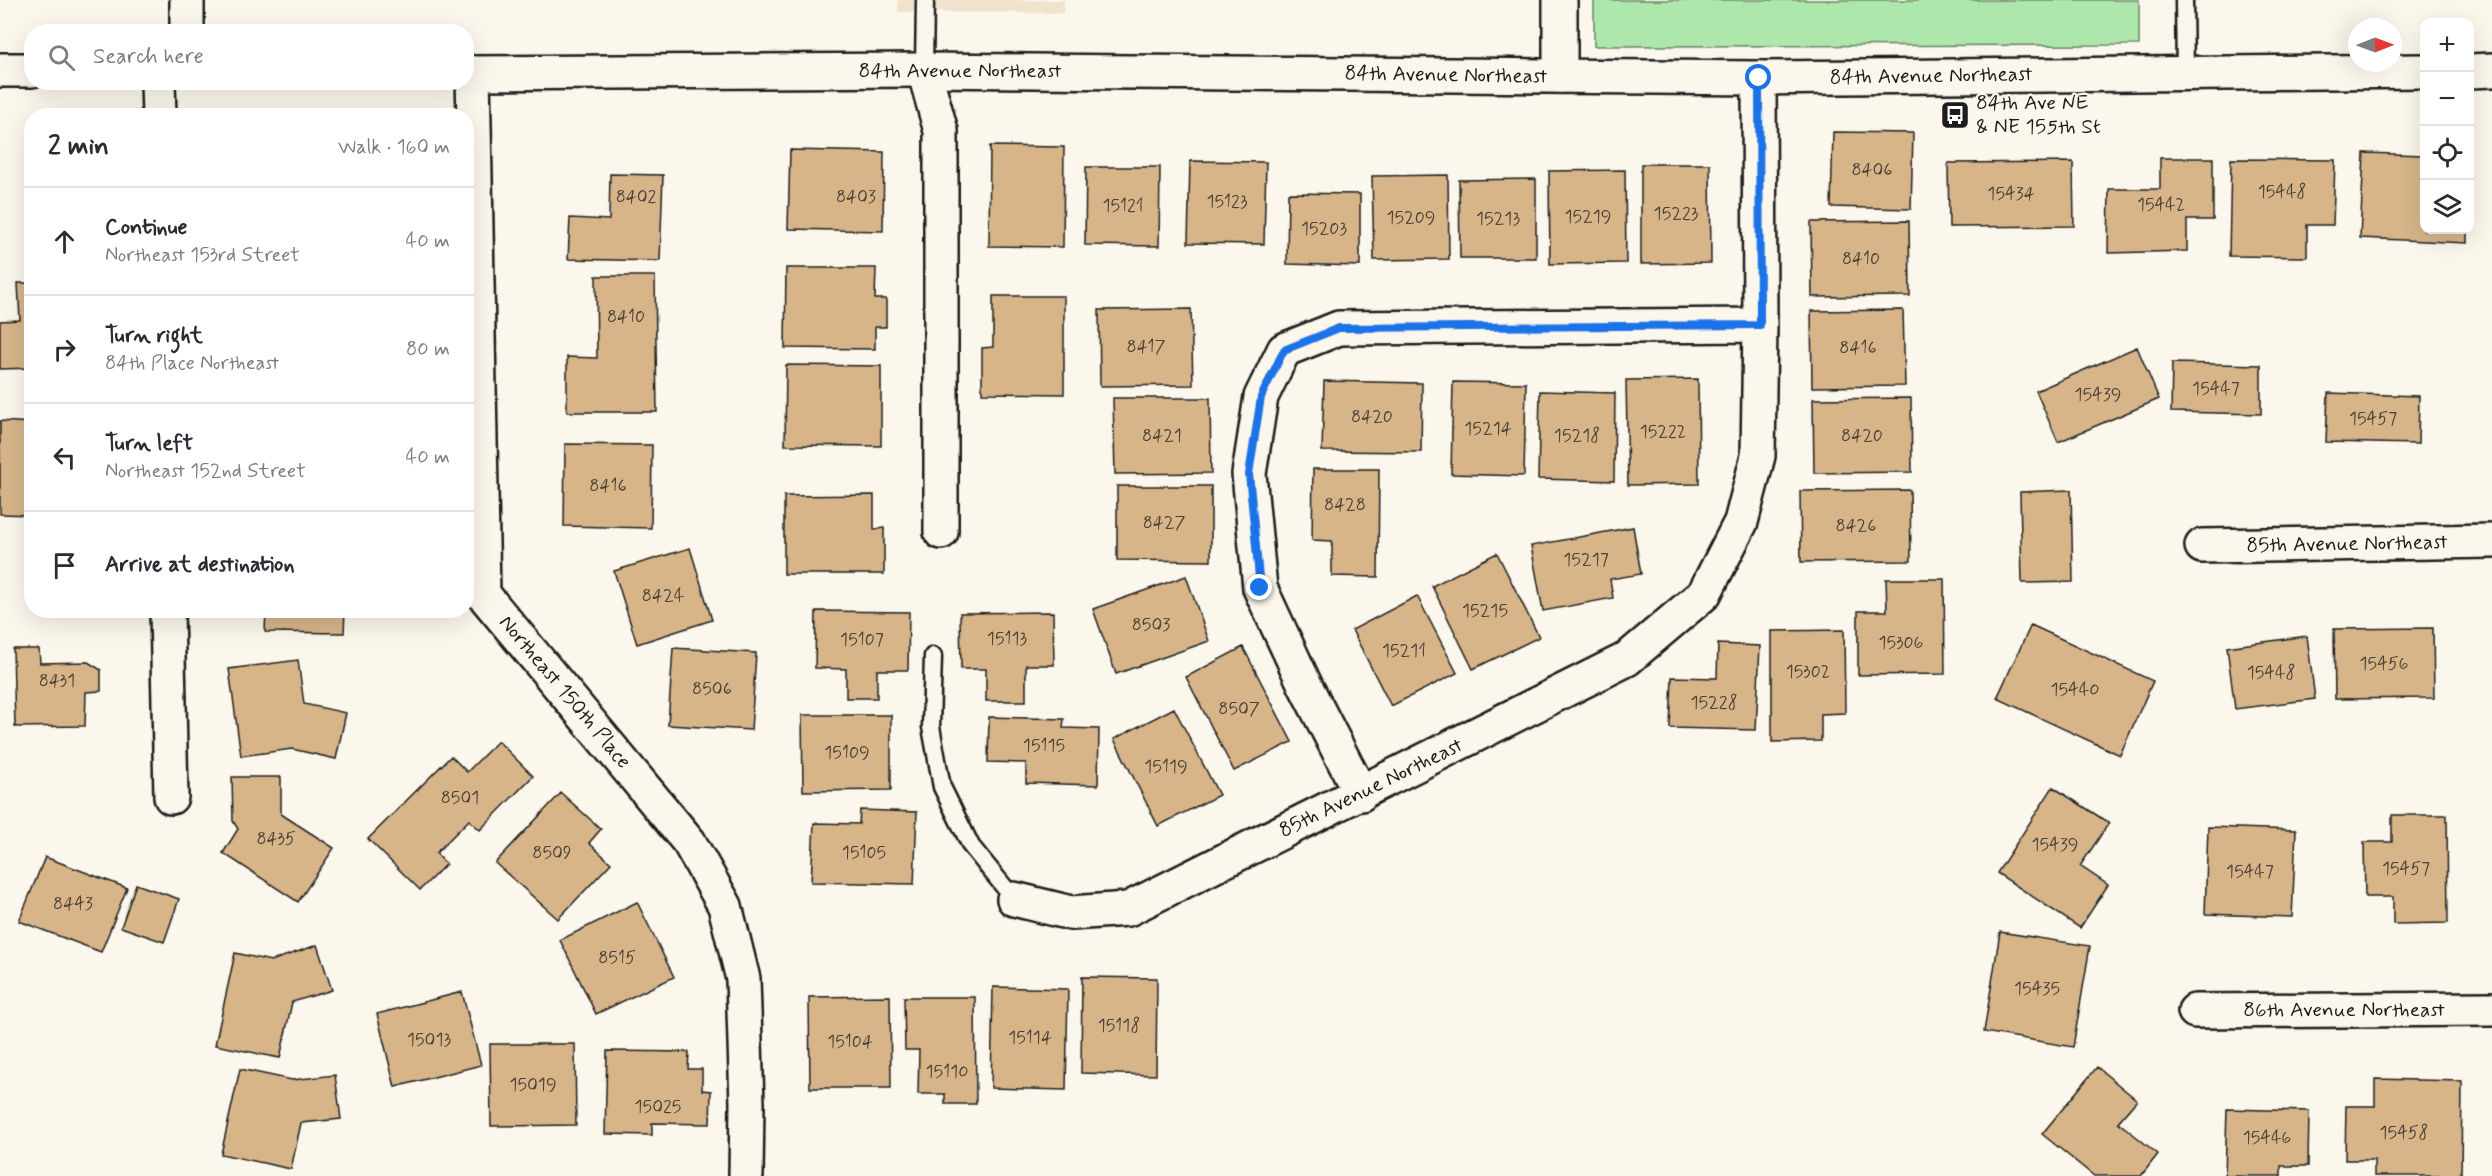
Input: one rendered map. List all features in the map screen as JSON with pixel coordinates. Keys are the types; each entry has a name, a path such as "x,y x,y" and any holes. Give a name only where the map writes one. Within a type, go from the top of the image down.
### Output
{"street":[{"path":"187,0 187,24"},
{"path":"1560,0 1560,76"},
{"path":"0,70 24,70"},
{"path":"924,70 941,130 941,532"},
{"name":"84th Avenue Northeast","path":"474,73 924,70 1759,78 2420,71"},
{"path":"2474,71 2492,70"},
{"path":"1361,794 1306,687 1260,588 1249,474 1261,397 1284,350 1339,328 1760,325 1759,78"},
{"path":"158,90 159,108"},
{"name":"Northeast 150th Place","path":"470,90 471,108"},
{"name":"Northeast 150th Place","path":"474,233 483,594 689,842 725,906 743,979 747,1104 746,1176"},
{"name":"85th Avenue Northeast","path":"1014,899 1071,913 1128,909 1627,659 1704,594 1741,522 1758,456 1760,325"},
{"name":"85th Avenue Northeast","path":"2202,546 2492,541"},
{"path":"167,618 171,797"},
{"name":"86th Avenue Northeast","path":"2195,1011 2492,1009"}],"lane":[{"path":"924,70 925,0"},
{"path":"2184,0 2185,74"},
{"path":"933,656 931,727 942,787 971,846 1014,899"}],"shaded area":[{"path":"898,0 1064,0 1063,13 898,12"}],"green space":[{"path":"1594,0 2139,0 2139,45 1594,46"}],"building":[{"path":"1833,132 1913,133 1911,209 1831,207"},
{"path":"990,146 1064,147 1063,247 989,246"},
{"path":"790,150 884,152 883,231 788,229"},
{"path":"2364,153 2420,155 2420,234 2467,234 2467,243 2360,238"},
{"path":"2160,158 2213,158 2213,220 2187,220 2187,251 2108,253 2109,189 2160,189"},
{"path":"2231,159 2335,160 2333,225 2307,225 2307,257 2229,256"},
{"path":"1190,161 1266,162 1264,244 1188,243"},
{"path":"2073,162 2074,226 1949,227 1948,163"},
{"path":"1641,164 1710,164 1711,263 1641,264"},
{"path":"1086,167 1160,167 1159,246 1085,245"},
{"path":"1625,170 1626,263 1550,264 1549,171"},
{"path":"610,174 663,175 660,261 568,259 570,218 609,220"},
{"path":"1448,175 1449,259 1374,260 1372,176"},
{"path":"1536,179 1536,258 1460,258 1459,180"},
{"path":"1288,193 1360,194 1360,266 1287,264"},
{"path":"1909,221 1910,296 1812,297 1811,222"},
{"path":"786,268 876,268 875,299 886,299 886,327 875,327 875,349 785,348"},
{"path":"596,276 655,276 657,412 567,412 567,357 597,358"},
{"path":"18,283 24,283 24,368 0,369 0,321 20,320"},
{"path":"993,296 1064,296 1064,394 982,393 982,348 993,347"},
{"path":"1191,309 1193,385 1100,386 1099,310"},
{"path":"1903,310 1905,386 1812,387 1811,311"},
{"path":"2137,347 2159,399 2058,442 2036,391"},
{"path":"2172,363 2261,365 2261,414 2171,412"},
{"path":"786,365 881,366 881,446 785,445"},
{"path":"1698,379 1699,484 1628,485 1626,380"},
{"path":"1324,381 1422,383 1421,452 1322,451"},
{"path":"1453,382 1526,383 1524,476 1451,474"},
{"path":"1540,391 1615,393 1614,481 1538,479"},
{"path":"2328,393 2419,396 2418,444 2326,442"},
{"path":"1113,398 1210,398 1211,473 1115,474"},
{"path":"1911,398 1912,472 1814,473 1813,399"},
{"path":"0,421 24,422 24,515 0,514"},
{"path":"565,444 652,445 651,528 564,526"},
{"path":"1313,469 1379,469 1378,577 1332,576 1332,541 1312,540"},
{"path":"1117,486 1211,486 1211,561 1117,560"},
{"path":"1910,490 1911,561 1801,562 1800,491"},
{"path":"2071,490 2073,582 2022,583 2020,492"},
{"path":"874,495 874,529 884,528 884,574 784,574 784,496"},
{"path":"1633,527 1641,574 1610,579 1613,598 1543,611 1531,546"},
{"path":"690,548 712,620 637,644 614,571"},
{"path":"1497,553 1539,637 1473,669 1432,586"},
{"path":"1186,576 1209,641 1116,674 1093,609"},
{"path":"1886,579 1944,579 1945,674 1858,675 1858,611 1887,611"},
{"path":"1417,596 1457,673 1391,706 1352,630"},
{"path":"816,611 909,612 908,670 877,670 877,698 846,698 846,669 815,668"},
{"path":"1053,612 1054,665 1026,665 1026,701 986,701 986,669 961,669 960,613"},
{"path":"266,618 345,618 344,633 265,632"},
{"path":"2031,625 2153,681 2120,755 1997,698"},
{"path":"2433,628 2434,698 2335,699 2334,629"},
{"path":"1844,630 1845,713 1821,714 1821,741 1772,742 1772,631"},
{"path":"2307,636 2315,699 2235,709 2227,647"},
{"path":"1718,644 1760,646 1756,730 1670,728 1672,677 1717,678"},
{"path":"1243,647 1292,742 1234,771 1186,677"},
{"path":"673,648 756,653 751,730 668,725"},
{"path":"13,649 39,649 40,663 88,662 101,670 101,691 86,692 85,726 15,727"},
{"path":"298,660 304,704 346,713 336,759 292,749 241,756 229,669"},
{"path":"1174,708 1219,795 1158,826 1114,739"},
{"path":"802,715 891,715 891,790 803,791"},
{"path":"989,717 1064,719 1063,728 1099,729 1098,785 1026,783 1026,763 988,762"},
{"path":"498,741 533,776 480,830 469,820 436,853 446,864 420,890 368,839 451,756 467,772"},
{"path":"232,777 281,777 281,814 334,848 298,902 223,853 238,829 233,821"},
{"path":"2053,787 2109,823 2080,866 2108,885 2080,928 1997,873"},
{"path":"561,793 601,829 589,843 611,863 558,919 495,863"},
{"path":"860,810 917,812 914,884 811,882 814,823 859,824"},
{"path":"2392,815 2447,815 2448,923 2393,924 2393,897 2365,897 2364,842 2392,842"},
{"path":"2208,827 2296,830 2292,917 2205,914"},
{"path":"45,857 127,888 101,952 19,921"},
{"path":"136,884 179,899 164,942 121,927"},
{"path":"637,902 674,977 596,1014 560,940"},
{"path":"2000,932 2090,946 2073,1047 1984,1032"},
{"path":"317,945 332,990 292,1002 280,1058 215,1045 235,953 271,961"},
{"path":"1082,977 1157,978 1156,1075 1081,1073"},
{"path":"993,987 1068,989 1066,1090 991,1088"},
{"path":"462,992 481,1065 395,1087 377,1014"},
{"path":"890,996 891,1088 810,1088 809,997"},
{"path":"904,997 975,997 976,1104 945,1104 945,1094 918,1094 919,1050 905,1050"},
{"path":"490,1044 575,1044 576,1125 491,1126"},
{"path":"607,1051 689,1052 688,1069 702,1069 702,1090 711,1091 710,1124 652,1123 652,1135 605,1134"},
{"path":"2097,1067 2137,1100 2118,1122 2158,1154 2141,1176 2094,1176 2042,1134"},
{"path":"240,1069 292,1080 335,1075 341,1119 301,1123 291,1169 221,1154"},
{"path":"2375,1079 2462,1081 2461,1176 2374,1176 2374,1160 2345,1160 2346,1106 2375,1106"},
{"path":"2227,1109 2309,1111 2308,1166 2281,1166 2281,1176 2225,1176"}],"place":[{"name":"84th Ave NE & NE 155th St","path":"1955,115"}],"route":[{"path":"1260,588 1249,474 1261,397 1284,350 1339,328 1760,325 1759,78"}]}
